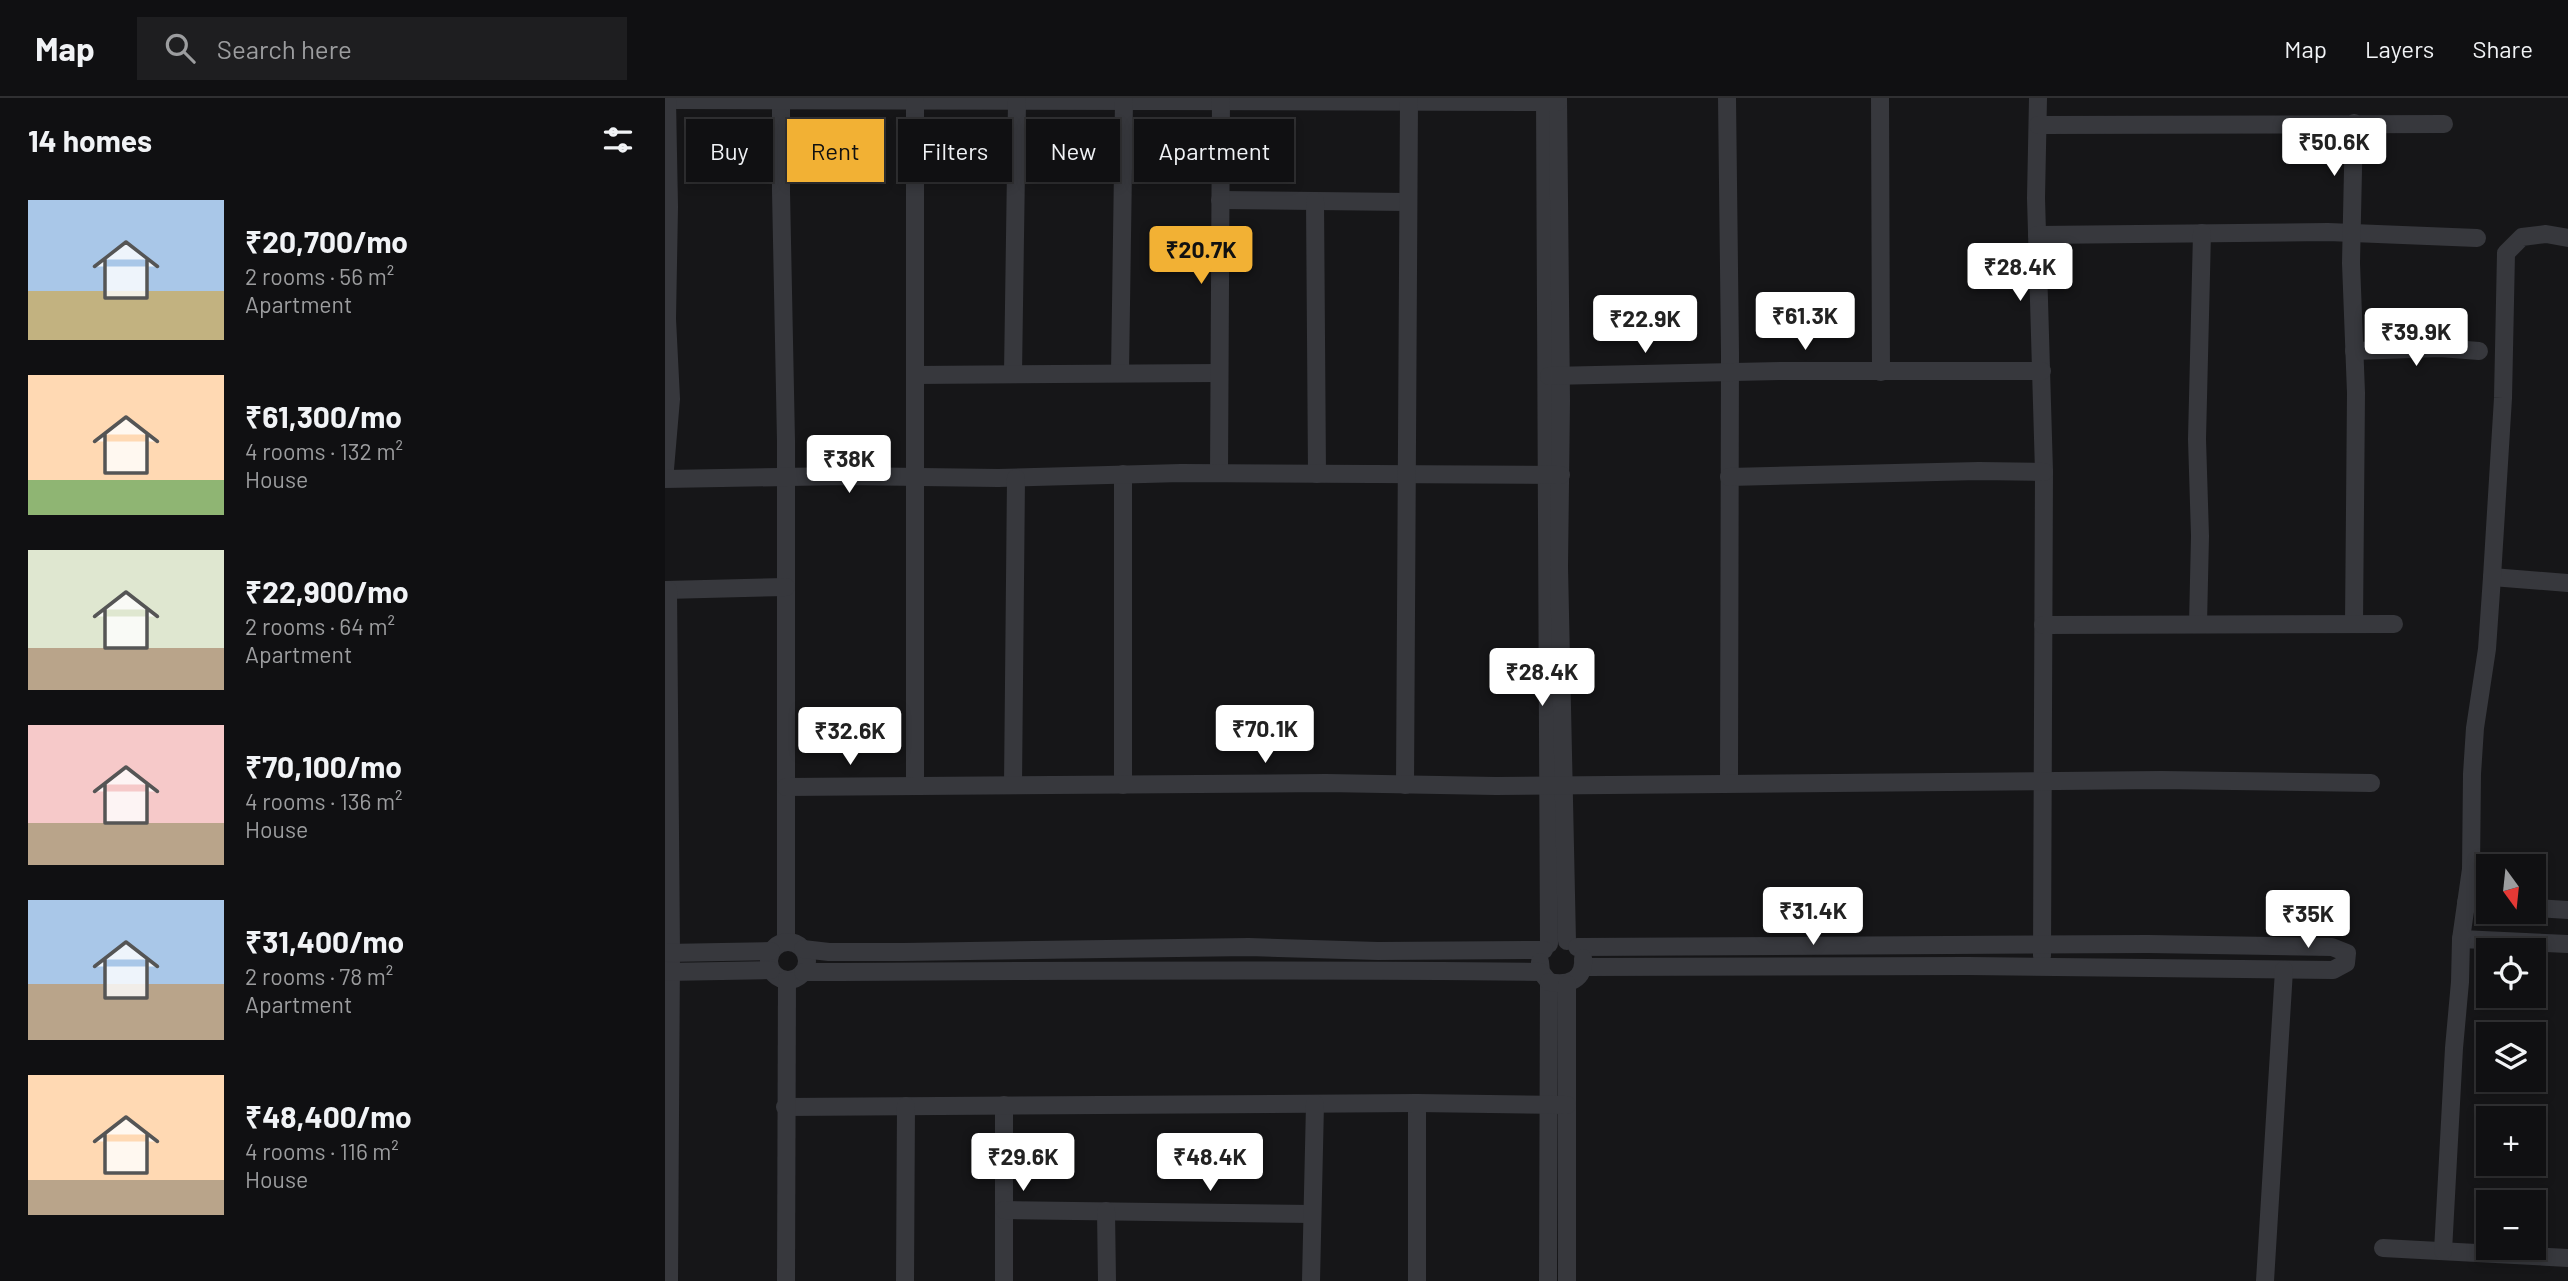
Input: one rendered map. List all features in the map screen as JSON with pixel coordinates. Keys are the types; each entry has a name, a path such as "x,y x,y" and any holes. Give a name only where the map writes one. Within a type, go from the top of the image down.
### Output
{"street":[{"path":"1727,98 1730,373 1729,782"},
{"path":"1881,98 1881,372"},
{"path":"2038,98 2037,234 2044,472 2042,967"},
{"path":"781,99 786,442 786,787 781,978 1026,970 1576,979 1584,960 1559,945"},
{"path":"665,469 671,399 667,362 666,100 1552,100 1559,945"},
{"path":"1219,473 1221,100"},
{"path":"915,101 915,786"},
{"path":"1013,374 1017,101"},
{"path":"1120,373 1124,101"},
{"path":"1405,785 1409,102"},
{"path":"2354,123 2354,624"},
{"path":"2038,125 2444,124"},
{"path":"1220,200 1408,202"},
{"path":"1315,201 1317,474"},
{"path":"2198,624 2200,536 2197,439 2202,233"},
{"path":"2037,234 2352,234 2477,239"},
{"path":"2443,1251 2454,1048 2461,982 2461,939 2471,869 2475,728 2487,649 2492,578 2503,398 2506,253 2522,237 2546,234 2568,238"},
{"path":"2354,351 2440,348 2479,351"},
{"path":"1553,376 2042,371"},
{"path":"915,375 1219,373"},
{"path":"1729,477 2044,472"},
{"path":"665,479 1017,478 1219,473 1553,474"},
{"path":"1123,474 1123,785"},
{"path":"1013,785 1017,478"},
{"path":"2492,578 2568,583"},
{"path":"669,1281 666,590 786,587"},
{"path":"2043,625 2394,624"},
{"path":"786,787 2161,780 2371,783"},
{"path":"2466,904 2476,904"},
{"path":"2546,909 2568,910"},
{"path":"2461,939 2568,944"},
{"path":"1559,945 1540,957 1552,980 1567,1281"},
{"path":"668,953 1249,947 1378,951 1559,945 2332,947 2347,953 2346,963 2333,970 1583,967"},
{"path":"668,972 783,953 807,960 795,976 785,1107 786,1281"},
{"path":"2265,1281 2284,970"},
{"path":"785,1107 1417,1103 1558,1105"},
{"path":"1417,1103 1417,1281"},
{"path":"1311,1281 1315,1104"},
{"path":"1004,1105 1005,1281"},
{"path":"1548,1281 1558,1105"},
{"path":"905,1281 906,1106"},
{"path":"1004,1210 1313,1214"},
{"path":"1106,1211 1107,1281"},
{"path":"2383,1248 2568,1258"}]}
